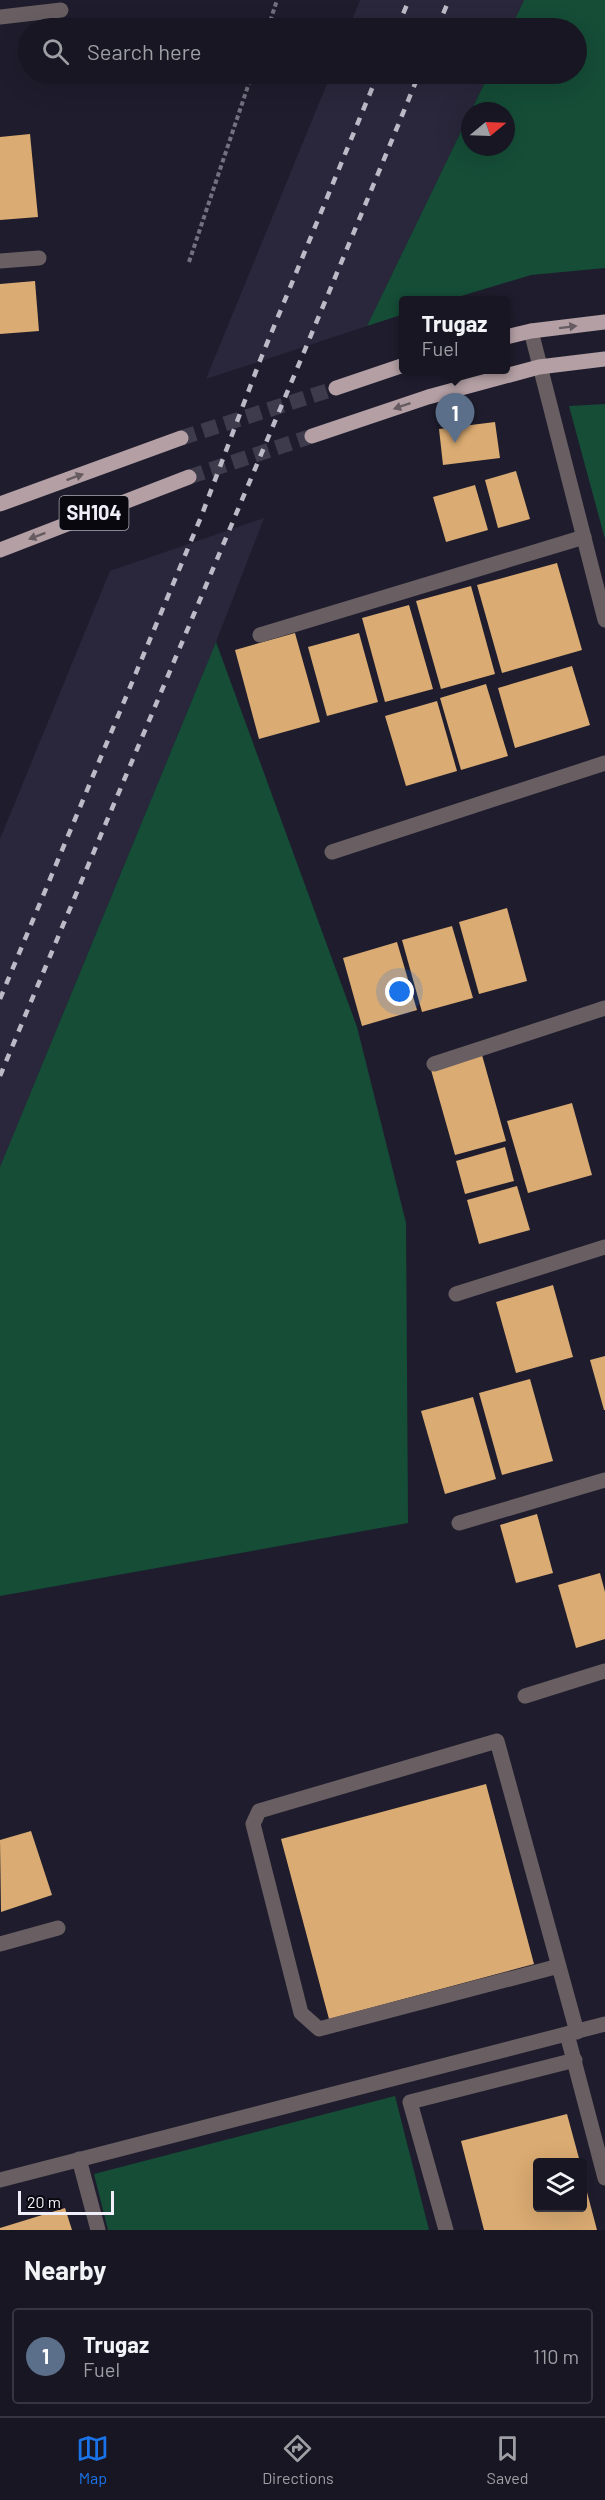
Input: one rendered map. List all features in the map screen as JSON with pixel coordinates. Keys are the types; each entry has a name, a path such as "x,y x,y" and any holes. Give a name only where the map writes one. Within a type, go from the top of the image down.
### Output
{"main road":[{"path":"510,337 531,331 605,322"},
{"path":"312,436 428,397 539,366 605,359"},
{"path":"336,388 399,367"},
{"name":"SH104","path":"0,504 181,438"},
{"name":"SH104","path":"0,550 189,477"}],"street":[{"path":"0,17 61,10"},
{"path":"0,261 39,258"},
{"path":"531,331 605,620"},
{"path":"260,635 584,537"},
{"path":"332,852 605,763"},
{"path":"434,1064 605,1008"},
{"path":"456,1294 605,1246"},
{"path":"459,1523 605,1480"},
{"path":"525,1696 605,1671"},
{"path":"559,1966 319,2029 301,2013 253,1824 259,1811 497,1741 559,1966 575,2060 605,2178"},
{"path":"0,1944 58,1928"},
{"path":"0,2180 605,2024"},
{"path":"446,2230 410,2102 575,2060"},
{"path":"79,2159 98,2230"}],"path":[{"path":"271,18 277,0"},
{"path":"189,262 249,84"}],"shaded area":[{"path":"360,0 524,0 516,18 353,18"},
{"path":"327,84 484,84 475,102 461,102 461,132 367,326 206,379"},
{"path":"264,518 216,642 0,1167 0,839 110,571"}],"green space":[{"path":"524,0 605,0 605,268 531,275 461,296 399,296 399,316 367,326 461,132 461,156 515,156 515,102 475,102 484,84 587,84 587,18 516,18"},
{"path":"605,404 605,539 569,406"},
{"path":"216,642 357,1027 406,1223 408,1523 0,1596 0,1167"},
{"path":"395,2096 429,2230 108,2230 94,2174"}],"building":[{"path":"30,134 38,217 0,220 0,137"},
{"path":"35,281 39,331 0,334 0,284"},
{"path":"495,422 500,458 443,465 439,429"},
{"path":"516,471 530,519 498,528 485,480"},
{"path":"475,485 488,530 446,542 433,497"},
{"path":"557,563 582,650 502,673 477,585"},
{"path":"471,586 495,674 441,689 416,601"},
{"path":"409,605 433,689 385,702 362,618"},
{"path":"295,633 320,722 259,739 235,650"},
{"path":"359,633 378,702 327,716 308,647"},
{"path":"572,666 590,725 515,748 498,688"},
{"path":"486,684 508,756 461,770 440,698"},
{"path":"437,701 457,771 406,786 385,716"},
{"path":"507,908 527,981 479,994 459,922"},
{"path":"452,926 473,998 422,1012 402,940"},
{"path":"397,942 417,1010 362,1026 343,958"},
{"path":"482,1055 506,1141 455,1155 431,1070"},
{"path":"572,1103 592,1175 528,1193 507,1121"},
{"path":"505,1147 514,1181 465,1194 456,1161"},
{"path":"517,1186 530,1230 479,1244 467,1200"},
{"path":"553,1285 573,1357 516,1373 496,1302"},
{"path":"605,1356 605,1410 604,1410 590,1360"},
{"path":"530,1379 553,1461 502,1475 479,1393"},
{"path":"473,1397 496,1479 445,1494 421,1411"},
{"path":"537,1514 553,1573 516,1583 500,1525"},
{"path":"600,1573 605,1592 605,1639 576,1648 558,1585"},
{"path":"486,1784 534,1964 329,2019 281,1839"},
{"path":"31,1831 52,1895 1,1912 0,1840"},
{"path":"567,2114 579,2158 533,2158 533,2212 587,2212 587,2192 597,2230 484,2230 461,2141"},
{"path":"65,2208 72,2230 0,2230 0,2228"}],"tunnel":[{"path":"181,438 336,388"},
{"path":"189,477 312,436"}],"railway":[{"path":"401,18 409,0"},
{"path":"441,18 449,0"},
{"path":"0,999 201,517 261,358 374,84"},
{"path":"0,1076 415,84"}],"place":[{"name":"Trugaz","path":"455,443"}]}
